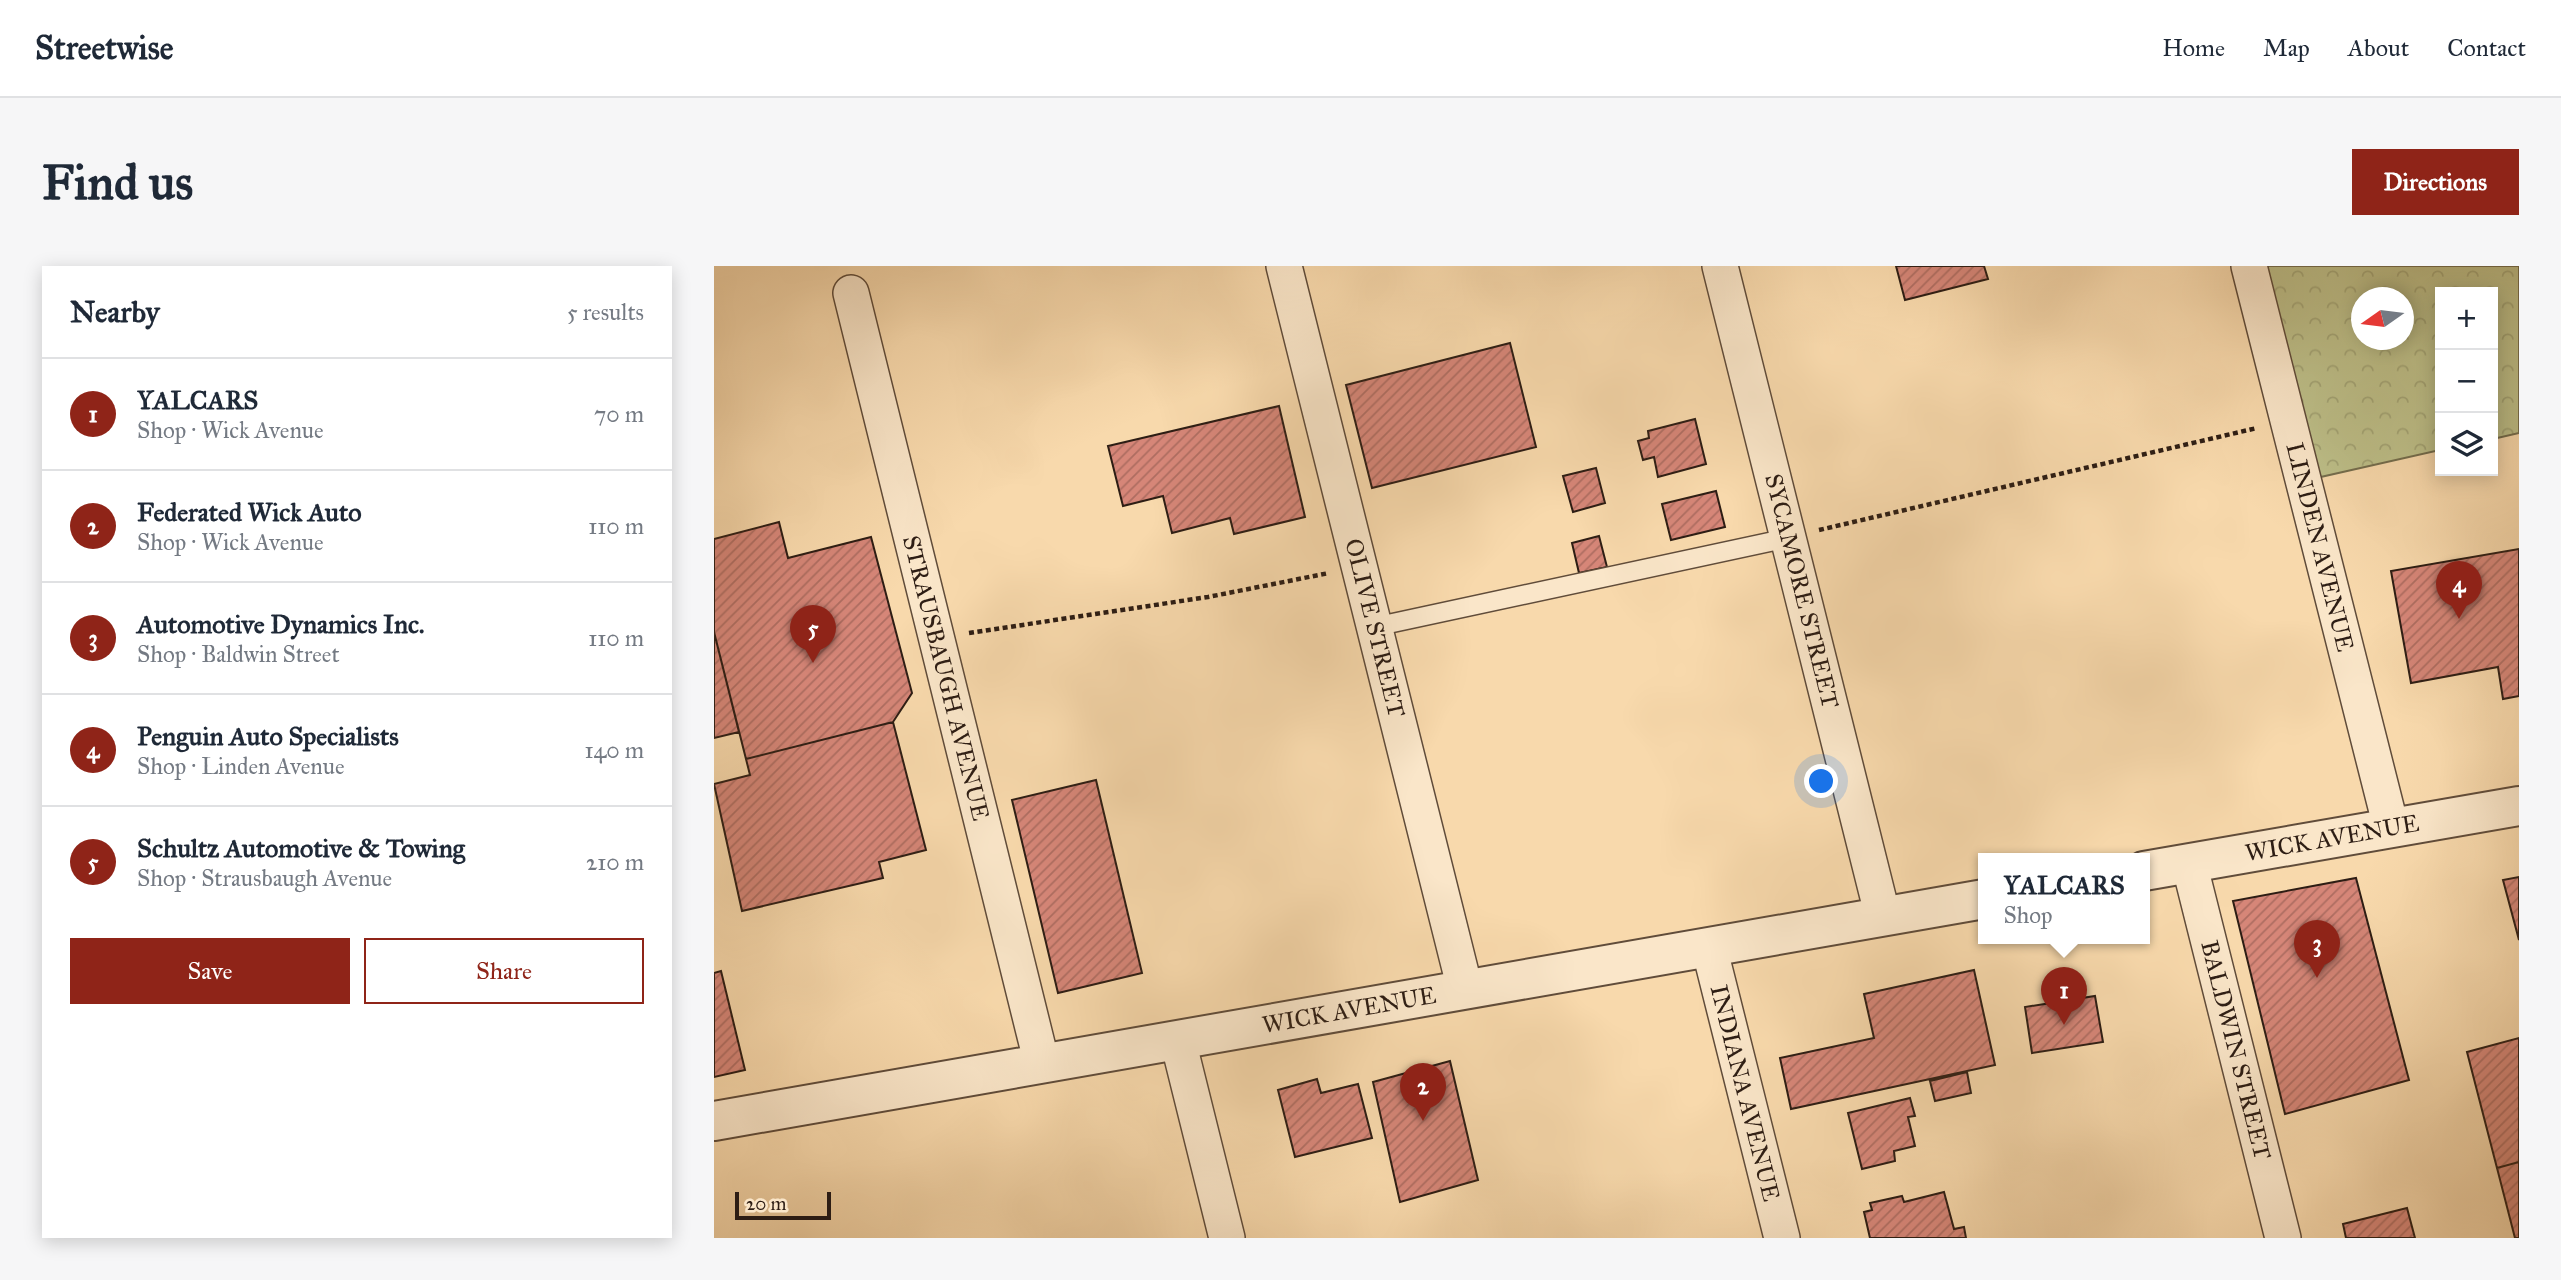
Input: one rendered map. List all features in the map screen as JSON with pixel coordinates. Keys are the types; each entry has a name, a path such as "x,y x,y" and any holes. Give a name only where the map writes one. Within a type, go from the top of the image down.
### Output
{"street":[{"name":"OLIVE STREET","path":"1284,266 1465,989"},
{"name":"SYCAMORE STREET","path":"1720,266 1884,917"},
{"name":"LINDEN AVENUE","path":"2249,266 2391,827"},
{"name":"STRAUSBAUGH AVENUE","path":"851,293 1042,1064"},
{"name":"WICK AVENUE","path":"2150,870 2519,806"},
{"name":"BALDWIN STREET","path":"2189,863 2283,1238"},
{"name":"WICK AVENUE","path":"714,1121 1978,900"},
{"name":"INDIANA AVENUE","path":"1709,947 1782,1238"},
{"path":"1178,1041 1227,1238"}],"lane":[{"path":"1374,627 1788,538"}],"path":[{"path":"1788,538 2288,421"},
{"path":"937,638 1208,597 1360,567"}],"green space":[{"path":"2249,266 2519,266 2519,433 2498,438 2498,287 2435,287 2435,451 2303,481"}],"building":[{"path":"1896,266 1984,266 1988,279 1905,300"},
{"path":"1510,343 1536,447 1372,488 1346,385"},
{"path":"1279,406 1305,517 1234,534 1230,518 1172,533 1163,496 1123,506 1108,446"},
{"path":"1695,419 1706,464 1658,477 1654,457 1643,460 1638,441 1649,438 1648,431"},
{"path":"1596,468 1605,503 1573,512 1563,476"},
{"path":"1716,491 1725,527 1671,540 1662,504"},
{"path":"779,522 788,558 871,537 912,693 893,722 746,759 714,632 714,539"},
{"path":"1599,536 1607,567 1579,573 1572,543"},
{"path":"2519,549 2519,696 2503,699 2498,667 2411,683 2391,571"},
{"path":"714,632 739,732 714,738"},
{"path":"893,722 926,850 879,862 883,878 742,911 714,784 750,775 746,759"},
{"path":"1096,780 1142,973 1058,993 1012,800"},
{"path":"2519,877 2519,940 2503,880"},
{"path":"2356,878 2409,1080 2285,1114 2233,901"},
{"path":"1974,970 1995,1065 1791,1109 1780,1058 1874,1038 1864,994"},
{"path":"721,971 745,1070 714,1077 714,973"},
{"path":"2095,996 2103,1042 2032,1053 2025,1007"},
{"path":"2519,1038 2519,1162 2497,1168 2467,1052"},
{"path":"1450,1061 1478,1180 1400,1202 1373,1082"},
{"path":"1967,1072 1971,1093 1935,1101 1930,1081"},
{"path":"1317,1079 1321,1093 1358,1084 1372,1138 1295,1157 1278,1090"},
{"path":"1910,1098 1915,1116 1908,1117 1915,1146 1894,1151 1895,1161 1862,1169 1848,1113"},
{"path":"2519,1162 2519,1238 2515,1238 2497,1168"},
{"path":"1944,1192 1954,1229 1964,1227 1966,1238 1870,1238 1864,1212 1872,1210 1870,1203 1902,1196 1904,1202"},
{"path":"2407,1208 2415,1238 2346,1238 2343,1224"}],"place":[{"name":"Penguin Auto Specialists","path":"2459,619"},
{"name":"Schultz Automotive & Towing","path":"813,663"},
{"name":"Automotive Dynamics Inc.","path":"2317,978"},
{"name":"YALCARS","path":"2064,1025"},
{"name":"Federated Wick Auto","path":"1423,1121"}]}
